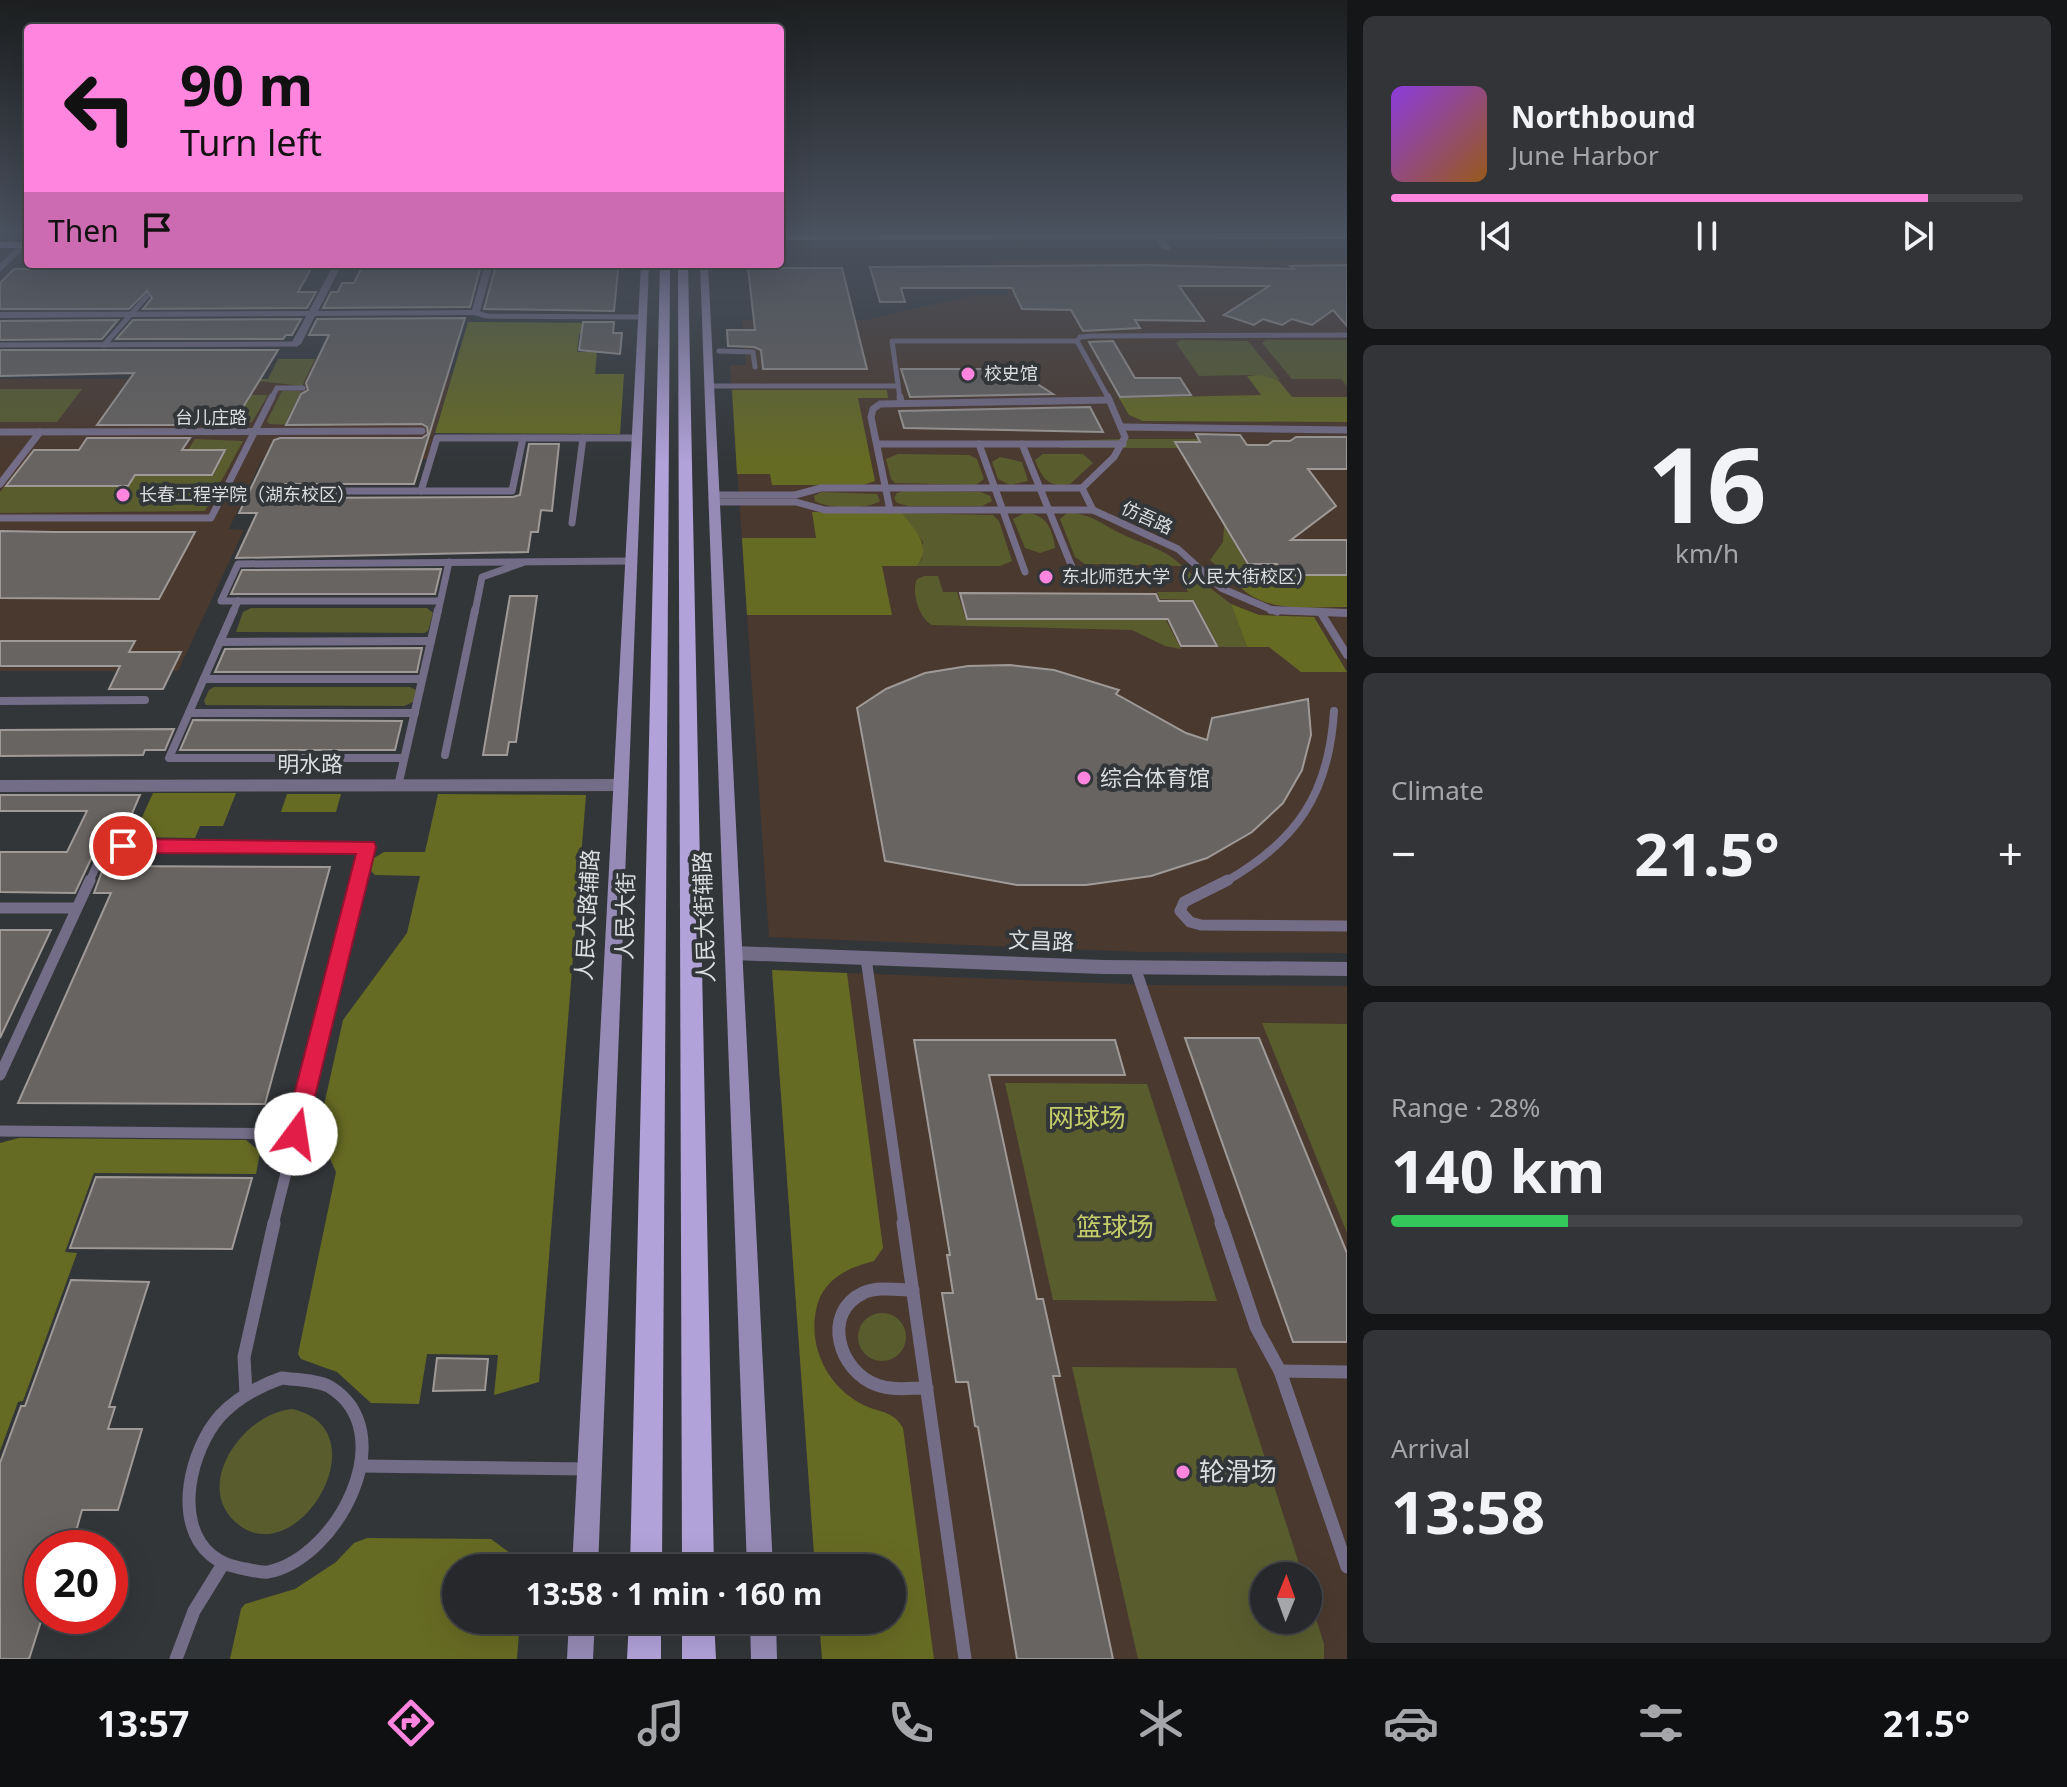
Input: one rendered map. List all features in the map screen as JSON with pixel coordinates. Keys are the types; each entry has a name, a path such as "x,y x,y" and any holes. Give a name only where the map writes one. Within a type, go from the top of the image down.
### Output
{"main road":[{"name":"人民大路辅路","path":"586,1554 642,308"},
{"name":"人民大街","path":"646,1554 664,308"},
{"path":"684,308 698,1554"},
{"name":"人民大街辅路","path":"706,308 759,1554"},
{"path":"580,1659 581,1634"},
{"path":"644,1659 645,1634"},
{"path":"698,1634 699,1659"},
{"path":"763,1634 764,1659"}],"street":[{"path":"296,344 315,308"},
{"path":"0,315 476,313 477,308"},
{"name":"明水路","path":"0,786 621,785"},
{"name":"文昌路","path":"734,953 1135,967 1347,969"}],"lane":[{"path":"104,345 135,308"},
{"path":"476,313 642,317"},
{"path":"901,402 895,369 898,363 892,341 1077,341 1080,337 1091,336 1347,335"},
{"path":"714,498 795,495 821,488 1082,488 1123,444 1123,427 1077,341"},
{"path":"0,345 296,344"},
{"path":"719,351 753,352 755,367"},
{"path":"709,386 898,386"},
{"path":"0,518 211,518 277,388 303,388"},
{"path":"890,510 871,417 873,409 885,403 901,402 1109,400"},
{"path":"1123,427 1347,430"},
{"name":"台儿庄路","path":"0,432 422,431"},
{"path":"0,484 40,432"},
{"path":"421,491 437,438 637,438"},
{"path":"284,491 512,491 523,438"},
{"path":"572,523 583,438"},
{"path":"878,444 1123,444"},
{"path":"979,444 1025,572"},
{"path":"1022,444 1074,572"},
{"name":"仿吾路","path":"1082,488 1093,510 1178,549 1221,588 1255,605 1277,612 1347,613"},
{"path":"714,498 796,502 825,510 1093,510"},
{"path":"445,755 482,577 529,560"},
{"path":"440,601 221,601 238,564 631,561"},
{"path":"398,786 449,562"},
{"path":"238,601 169,758 404,758"},
{"path":"1321,613 1347,655"},
{"path":"220,642 431,641"},
{"path":"204,679 422,679"},
{"path":"0,701 145,700"},
{"path":"1334,711 1334,743 1327,774 1306,814 1271,852 1222,884 1184,902 1180,911 1190,922 1201,925 1347,926"},
{"path":"189,713 415,713"},
{"path":"0,1075 101,856 123,846 367,847 251,1315 244,1357 246,1394"},
{"path":"0,908 76,908"},
{"path":"866,958 965,1659"},
{"path":"1135,967 1256,1327 1280,1371 1347,1567"},
{"path":"0,1131 296,1134"},
{"path":"913,1290 864,1292 853,1299 839,1323 838,1338 849,1367 861,1378 890,1388 927,1388"},
{"path":"1280,1371 1347,1372"},
{"path":"282,1378 319,1381 336,1390 349,1404 363,1443 362,1466 356,1491 345,1514 329,1536 309,1553 287,1565 265,1571 243,1571 223,1564 207,1551 196,1533 190,1512 189,1489 202,1443 221,1416 246,1394 282,1378"},
{"path":"362,1466 589,1469"},
{"path":"176,1659 194,1611 223,1564"}],"shaded area":[{"name":"东北师范大学（人民大街校区）","path":"916,308 1347,308 1347,953 1142,952 769,937 730,365 746,365 742,320 866,320"},
{"name":"长春工程学院（湖东校区）","path":"278,359 364,359 359,374 452,374 427,459 262,459 229,529 244,530 178,671 0,671 0,379 268,379"},
{"path":"772,970 1150,985 1347,986 1347,1659 822,1659 820,1634 906,1634 906,1554 814,1554"}],"green space":[{"path":"468,322 600,323 599,334 579,334 577,352 597,352 595,374 624,374 620,434 435,433"},
{"path":"1182,340 1248,341 1280,380 1253,375 1199,376 1176,343"},
{"path":"1266,340 1347,340 1347,386 1341,379 1292,379 1262,343"},
{"path":"278,359 315,359 302,386 259,381 268,379"},
{"path":"1260,375 1278,380 1292,397 1347,397 1347,422 1143,421 1129,415 1119,398 1261,395 1247,376"},
{"path":"0,389 82,389 57,422 0,422"},
{"path":"732,390 887,390 888,398 858,398 875,481 863,485 772,485 770,474 737,474"},
{"path":"282,391 301,391 287,420 333,420 330,426 269,424 267,421"},
{"path":"251,395 268,395 252,422 202,425 206,418 238,418"},
{"path":"195,439 243,441 205,511 0,513 0,492 4,487 128,487 135,476 213,476 226,450 188,450"},
{"path":"1202,439 1186,448 1061,448 1058,441"},
{"path":"898,454 969,455 977,459 984,479 976,485 895,483 886,459"},
{"path":"1043,454 1083,454 1093,463 1070,484 1056,484 1043,477 1035,460"},
{"path":"1000,457 1022,462 1028,481 1010,485 998,479 992,462"},
{"path":"904,491 981,492 990,496 992,501 982,506 908,506 897,503 894,498"},
{"path":"821,492 877,494 880,501 857,507 829,506 815,501 814,496"},
{"path":"812,512 902,513 920,538 923,551 917,566 882,566 892,615 747,615 742,538 816,538"},
{"path":"902,513 993,515 999,521 1012,561 1000,566 917,566 922,559 923,542"},
{"path":"1025,513 1043,519 1055,548 1040,553 1025,548 1013,519"},
{"path":"1067,513 1091,517 1163,552 1182,566 1085,564 1075,557 1060,519"},
{"path":"1224,526 1247,565 1276,565 1283,576 1238,585 1210,560 1223,542"},
{"path":"1178,572 1189,572 1231,604 1247,647 1219,647 1194,600 1160,599 1157,592 1188,592"},
{"path":"938,576 943,592 957,592 966,620 1166,620 1181,649 1165,646 1132,630 932,625 923,617 916,597 915,584 917,579"},
{"path":"1283,576 1347,576 1347,607 1275,605 1249,594 1238,585"},
{"path":"1231,604 1259,615 1314,617 1347,672 1301,672 1269,647 1247,647"},
{"path":"251,608 427,608 433,613 428,631 424,633 236,632 243,612"},
{"path":"214,687 410,687 416,690 413,702 404,706 206,705 204,701"},
{"path":"153,793 236,793 223,826 200,826 195,838 133,837"},
{"path":"287,794 341,794 336,812 281,812"},
{"path":"438,794 586,795 539,1382 494,1395 498,1355 427,1354 419,1404 371,1403 337,1372 301,1359 298,1354 336,1172 318,1132 343,1020 407,933 420,876 375,875 371,871 374,858 384,852 425,852"},
{"path":"772,970 847,973 883,1248 874,1261 845,1272 824,1291 816,1310 815,1340 825,1368 843,1391 868,1407 892,1416 903,1428 934,1659 822,1659 820,1634 906,1634 906,1554 814,1554"},
{"path":"1262,1023 1347,1024 1347,1233"},
{"name":"篮球场","path":"1005,1083 1147,1084 1217,1301 1053,1300"},
{"path":"19,1138 246,1140 260,1152 256,1174 94,1173 65,1252 77,1253 23,1401 18,1402 0,1451 0,1143"},
{"path":"882,1313 899,1320 906,1337 899,1354 882,1361 865,1354 858,1337 865,1320"},
{"name":"轮滑场","path":"1072,1367 1236,1368 1298,1562 1250,1562 1250,1634 1321,1634 1324,1659 1138,1659"},
{"path":"292,1409 318,1422 331,1442 331,1467 322,1492 306,1514 285,1529 262,1534 239,1525 225,1510 220,1492 221,1474 228,1455 255,1424 273,1414"},
{"path":"367,1538 491,1539 511,1554 442,1554 442,1634 519,1634 517,1659 230,1659 241,1609 245,1604 295,1589 336,1562 354,1543"}],"building":[{"path":"0,308 130,308 129,309"},
{"path":"484,308 614,308 614,311"},
{"path":"753,308 852,308 867,369 763,369 761,350 728,346 727,330 755,330"},
{"path":"1195,308 1204,321 1135,320 1140,328 1083,331 1071,310 1022,309"},
{"path":"1234,308 1347,308 1347,326 1333,310 1312,325 1292,319 1282,325 1263,319 1254,325 1224,315"},
{"path":"465,318 414,484 284,484 278,492 284,498 513,497 520,495 529,444 559,444 552,511 541,510 538,532 531,532 528,552 236,558 257,513 239,513 274,440 422,438 428,434 427,427 422,424 286,425 301,394 308,390 306,383 329,335 309,335 317,319"},
{"path":"301,319 292,335 286,335 283,339 116,339 133,320"},
{"path":"118,320 102,339 0,340 0,321"},
{"path":"583,322 614,322 613,333 622,333 620,354 579,350"},
{"path":"1113,341 1135,378 1180,378 1191,395 1120,397 1089,342"},
{"path":"0,350 278,350 237,417 203,417 198,425 97,425 134,373 0,376"},
{"path":"901,369 1014,369 1053,394 910,397"},
{"path":"1090,407 1103,432 904,428 899,411"},
{"path":"1196,434 1240,435 1247,445 1268,445 1273,441 1290,441 1296,437 1347,437 1347,469 1308,469 1336,506 1291,540 1347,540 1347,575 1284,575 1277,564 1248,564 1175,442 1200,442"},
{"path":"87,438 190,438 182,450 225,450 212,475 135,475 128,486 6,486 34,450 79,450"},
{"path":"0,531 195,532 159,599 0,598"},
{"path":"441,569 435,594 231,594 242,570"},
{"path":"960,593 1156,594 1159,601 1193,601 1217,646 1181,646 1168,619 967,619"},
{"path":"510,596 537,596 516,742 509,742 507,755 483,755"},
{"path":"0,641 135,641 129,652 181,652 163,689 109,689 120,666 0,666"},
{"path":"422,648 417,672 215,672 225,649"},
{"name":"综合体育馆","path":"1010,665 1054,670 1119,690 1116,694 1186,733 1207,740 1212,718 1308,699 1311,735 1302,770 1283,803 1252,832 1207,858 1151,876 1086,885 1017,885 885,861 857,708 886,689 925,673 968,666"},
{"path":"193,720 402,721 395,750 180,750"},
{"path":"174,729 165,750 145,750 143,755 0,756 0,730"},
{"path":"0,795 140,795 127,825 106,827 75,893 0,892 0,852 67,852 87,811 0,811"},
{"path":"104,866 330,867 265,1104 18,1103 111,893 94,893"},
{"path":"0,930 51,930 0,1038"},
{"path":"1185,1038 1259,1038 1347,1253 1347,1342 1293,1342"},
{"path":"914,1040 1115,1040 1125,1075 989,1075 1037,1299 1043,1299 1060,1376 1053,1376 1113,1659 1017,1659 978,1427 975,1426 968,1382 956,1382 942,1293 953,1293 947,1255 950,1255"},
{"path":"96,1177 252,1178 232,1249 70,1248"},
{"path":"71,1280 149,1282 109,1407 115,1407 108,1429 142,1429 118,1510 82,1510 76,1530 24,1530 24,1634 37,1634 29,1659 0,1659 0,1463 21,1406 25,1406"},
{"path":"437,1358 488,1359 485,1390 433,1391"}],"place":[{"name":"校史馆","path":"968,374"},
{"name":"长春工程学院（湖东校区）","path":"123,495"},
{"name":"东北师范大学（人民大街校区）","path":"1046,577"},
{"name":"综合体育馆","path":"1084,778"},
{"name":"轮滑场","path":"1183,1472"}],"route":[{"path":"123,846 367,847 296,1134"}],"park label":[{"name":"网球场","path":"1087,1118"}]}
